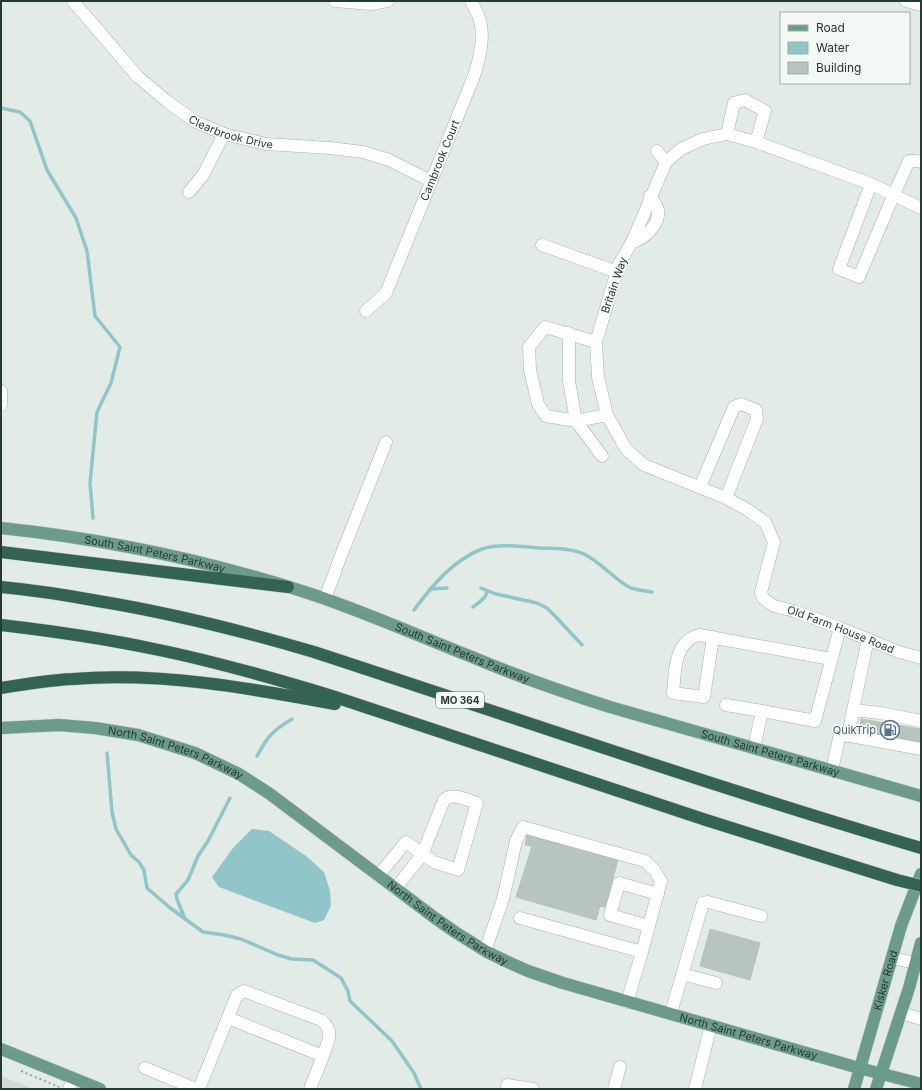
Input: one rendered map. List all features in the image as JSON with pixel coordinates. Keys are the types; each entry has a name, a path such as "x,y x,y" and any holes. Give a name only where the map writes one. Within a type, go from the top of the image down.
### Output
{"highway":[{"path":"1,552 288,587"},
{"name":"MO 364","path":"1,587 136,607 262,636 329,656 691,776 916,846"},
{"path":"1,625 109,640 198,659 274,678 713,822 897,880 921,886"},
{"path":"1,688 74,678 116,677 173,680 248,689 383,713"}],"main road":[{"name":"South Saint Peters Parkway","path":"1,528 55,534 126,547 199,563 288,587 325,599 560,691 610,707 921,796"},
{"name":"North Saint Peters Parkway","path":"1,728 59,725 95,728 138,735 195,753 239,774 270,794 434,918 485,951 528,971 627,1002 671,1013 859,1068 921,1084"},
{"name":"Kisker Road","path":"854,1089 901,926 921,874"},
{"path":"876,1089 901,1013 921,943"},
{"path":"1,1050 71,1084 100,1089"}],"street":[{"name":"Clearbrook Drive","path":"73,1 138,77 168,102 196,122 224,134 266,144 330,148 363,152 389,160 431,181"},
{"path":"335,1 371,4 388,1"},
{"name":"Cambrook Court","path":"366,311 386,293 474,76 481,53 482,33 479,16 470,1"},
{"path":"906,1 921,5"},
{"path":"727,134 734,103 745,100 765,111 756,142"},
{"path":"189,192 203,176 224,134"},
{"name":"Britain Way","path":"762,598 761,592 774,542 765,522 748,510 726,498 644,465 626,449 607,415 598,377 596,342 619,264 632,242 650,196 666,162 681,149 702,139 727,134 756,142 871,184 920,204"},
{"path":"657,151 666,162"},
{"path":"871,184 839,269 859,277 909,161 921,162"},
{"path":"542,245 617,272"},
{"path":"596,342 545,327 530,347 530,370 538,404 546,416 576,421 607,415"},
{"path":"569,334 569,381 576,421 602,456"},
{"path":"1,391 1,405"},
{"path":"700,487 734,407 741,404 756,410 757,419 726,498"},
{"path":"325,599 386,442"},
{"name":"Old Farm House Road","path":"762,598 774,606 794,611 899,652 921,658"},
{"path":"726,705 815,721 840,628"},
{"path":"713,637 704,697 673,693 677,657 680,650 690,639 695,636 700,635 713,637 831,659"},
{"path":"848,736 868,640"},
{"path":"853,710 881,713 921,721"},
{"path":"754,748 762,712"},
{"path":"832,770 840,734 921,749"},
{"path":"378,876 406,842 422,855 434,862 458,870 477,803 452,796 447,797 444,800 422,855 395,889"},
{"path":"485,951 504,899 516,841 523,827 644,861 655,871 661,881 627,1002"},
{"path":"649,926 610,915 619,883 658,894"},
{"path":"671,1013 703,903 708,902 761,916"},
{"path":"520,918 642,952"},
{"path":"892,958 915,963"},
{"path":"682,974 716,983"},
{"path":"145,1068 198,1089 237,995 244,991 321,1020 328,1025 330,1034 310,1089"},
{"path":"901,1013 921,1019"},
{"path":"228,1018 323,1056"},
{"path":"695,1089 711,1025"},
{"path":"614,1089 620,1067"},
{"path":"507,1085 533,1089"}],"path":[{"path":"20,1071 65,1089"}],"shaded area":[{"path":"1,1076 34,1089 1,1089"}],"water":[{"path":"252,829 269,831 306,856 324,872 330,891 331,906 324,920 315,923 219,887 212,877 233,848"}],"building":[{"name":"QuikTrip","path":"861,719 921,729 921,742 859,731"},
{"path":"527,835 618,860 605,907 600,906 596,920 516,897 532,846 525,845"},
{"path":"710,929 760,943 750,980 700,966"}],"waterway":[{"path":"1,108 20,112 30,121 47,170 76,218 87,251 95,316 120,347 111,383 97,412 90,483 93,518"},
{"path":"414,610 428,592 452,567 471,554 482,549 495,546 525,546 580,552 597,562 631,588 652,592"},
{"path":"430,589 447,588"},
{"path":"481,588 496,594 537,603 547,608 582,645"},
{"path":"473,607 484,598 487,591"},
{"path":"257,756 271,734 292,719"},
{"path":"107,753 112,812 116,829 131,855 139,862 144,870 147,888 169,907 203,932 241,939 278,955 292,959 313,960 341,978 348,991 350,1001 392,1041 414,1073 421,1089"},
{"path":"185,919 176,894 188,880 198,856 208,841 230,798"}],"place":[{"name":"QuikTrip","path":"890,730"}]}
